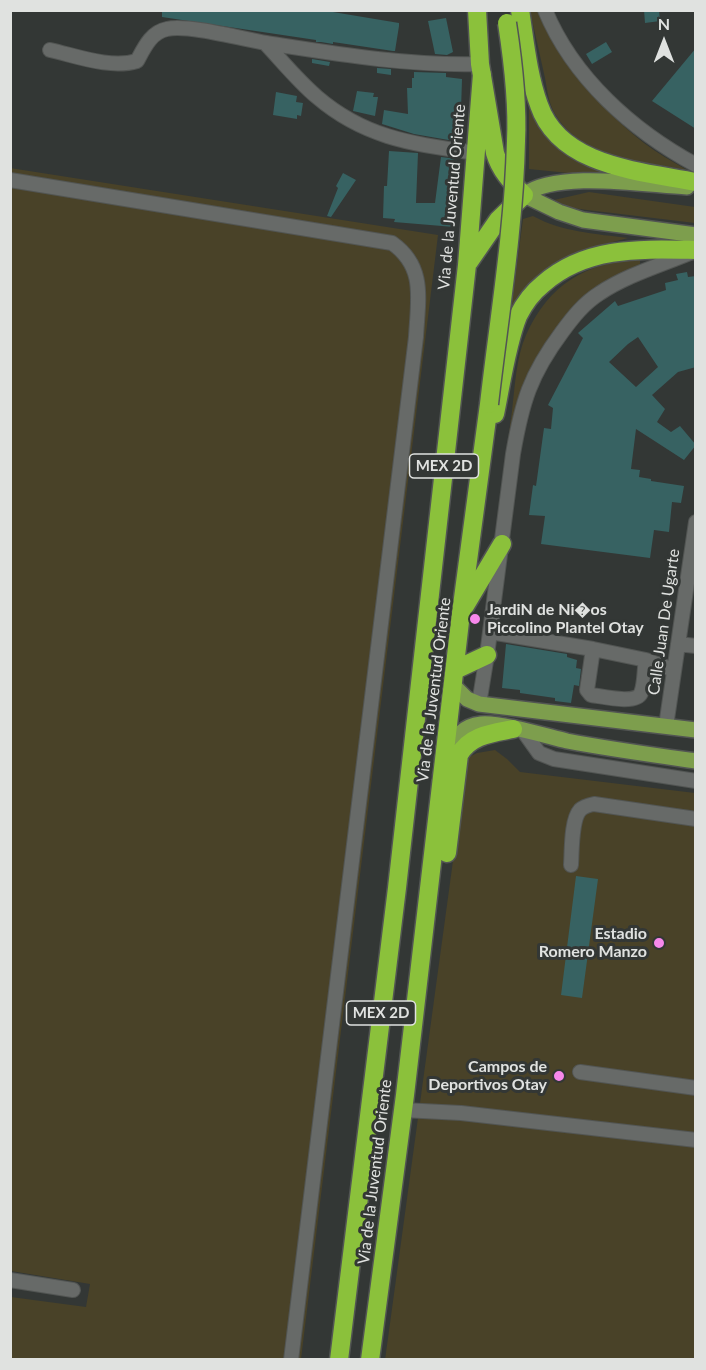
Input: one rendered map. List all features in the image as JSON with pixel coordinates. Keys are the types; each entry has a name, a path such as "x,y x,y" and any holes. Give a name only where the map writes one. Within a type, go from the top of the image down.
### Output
{"highway":[{"name":"MEX 2D","path":"477,10 481,69"},
{"path":"511,15 539,106 554,133 572,147 592,158 617,167 696,182"},
{"name":"Via de la Juventud Oriente","path":"370,1359 404,1102 461,613 479,486 510,225 517,139 511,15"},
{"path":"467,266 498,220 524,195 511,182 498,163 481,69"},
{"name":"Via de la Juventud Oriente","path":"339,1359 397,888 467,266 481,69"},
{"path":"479,486 514,330 519,315 537,289 576,262 606,253 647,249 695,250"},
{"path":"461,613 502,544"},
{"path":"454,678 488,655"},
{"path":"404,1102 420,1069 459,755 465,744 476,738 519,730"}],"main road":[{"path":"524,195 548,183 573,180 696,188"},
{"path":"524,195 559,212 583,220 696,235"},
{"path":"454,678 467,699 479,704 696,730"},
{"path":"446,752 457,735 467,728 481,724 602,747 696,761"}],"street":[{"path":"468,10 480,38"},
{"path":"546,10 577,64 607,101 642,130 696,165"},
{"path":"50,50 125,65 137,61 156,33 167,28 185,28 265,43 401,62 481,69"},
{"path":"265,43 315,96 354,123 394,139 476,153"},
{"path":"10,180 384,241 392,243 405,252 418,282 416,337 291,1359"},
{"path":"479,704 488,655 518,425 531,381 548,351 584,304 624,280 695,250"},
{"name":"Calle Juan De Ugarte","path":"666,726 696,522"},
{"path":"490,632 593,649 646,660 674,670"},
{"path":"678,644 696,646"},
{"path":"593,649 587,690 591,695 629,699 638,697 641,693 646,660"},
{"path":"519,730 539,753 554,759 696,781"},
{"path":"571,865 575,820 579,811 584,807 594,804 696,819"},
{"path":"580,1072 696,1088"},
{"path":"404,1102 461,1113 696,1140"},
{"path":"10,1280 73,1290"}],"shaded area":[{"path":"530,11 537,11 570,66 612,115 649,147 687,170 614,156 581,140 567,129 555,114 550,101"},
{"path":"529,86 549,131 564,153 599,169 647,181 529,169"},
{"path":"10,168 438,235 301,1359 11,1359 11,1297 86,1307 90,1284 11,1271"},
{"path":"589,192 695,207 695,223 566,207 554,200"},
{"path":"533,216 568,229 628,238 598,246 571,257 508,333 523,219"},
{"path":"640,259 640,268 618,276 591,291 563,318 539,355 499,515 518,363 526,335 535,318 546,302 571,279 602,265"},
{"name":"Campos de Deportivos Otay","path":"495,750 520,772 695,793 695,1359 385,1360 467,758 477,753"}],"building":[{"path":"162,10 321,10 399,23 399,26 395,51 393,51 333,42 333,44 316,42 316,40 162,17"},
{"path":"644,10 659,10 660,21 645,23"},
{"path":"446,18 453,52 447,55 435,54 428,21"},
{"path":"606,42 612,52 592,64 586,54"},
{"path":"696,48 696,129 652,101"},
{"path":"312,59 330,62 329,66 312,63"},
{"path":"377,68 391,69 391,75 377,73"},
{"path":"414,72 446,73 446,77 462,79 460,142 414,134 382,124 384,110 408,114 407,88 412,88"},
{"path":"357,91 374,93 373,97 378,97 375,116 353,111"},
{"path":"276,92 297,96 296,102 303,103 301,116 297,115 297,119 273,115"},
{"path":"389,151 418,153 416,203 435,203 441,157 457,159 451,214 456,215 454,227 394,222 395,219 383,218 384,186 387,186"},
{"path":"343,173 356,180 331,217 327,216 338,188 336,186"},
{"path":"687,272 688,277 696,276 696,367 678,372 652,395 665,409 657,422 671,432 680,426 696,445 684,460 636,429 631,469 640,470 639,477 651,479 651,481 684,486 681,503 672,502 669,532 654,530 650,558 541,544 545,516 529,515 533,485 536,486 544,428 551,429 553,408 548,405 583,338 578,333 615,301 618,306 666,290 665,283 678,280 676,274","holes":["638,337 658,367 636,387 609,362"]},
{"path":"506,644 567,654 567,657 577,660 576,668 581,669 579,686 574,685 571,703 555,701 555,698 520,693 520,690 502,688"},
{"path":"576,876 598,879 582,998 561,995"}],"place":[{"name":"JardiN de Ni�os Piccolino Plantel Otay","path":"475,619"},
{"name":"Estadio Romero Manzo","path":"659,943"},
{"name":"Campos de Deportivos Otay","path":"559,1076"}]}
